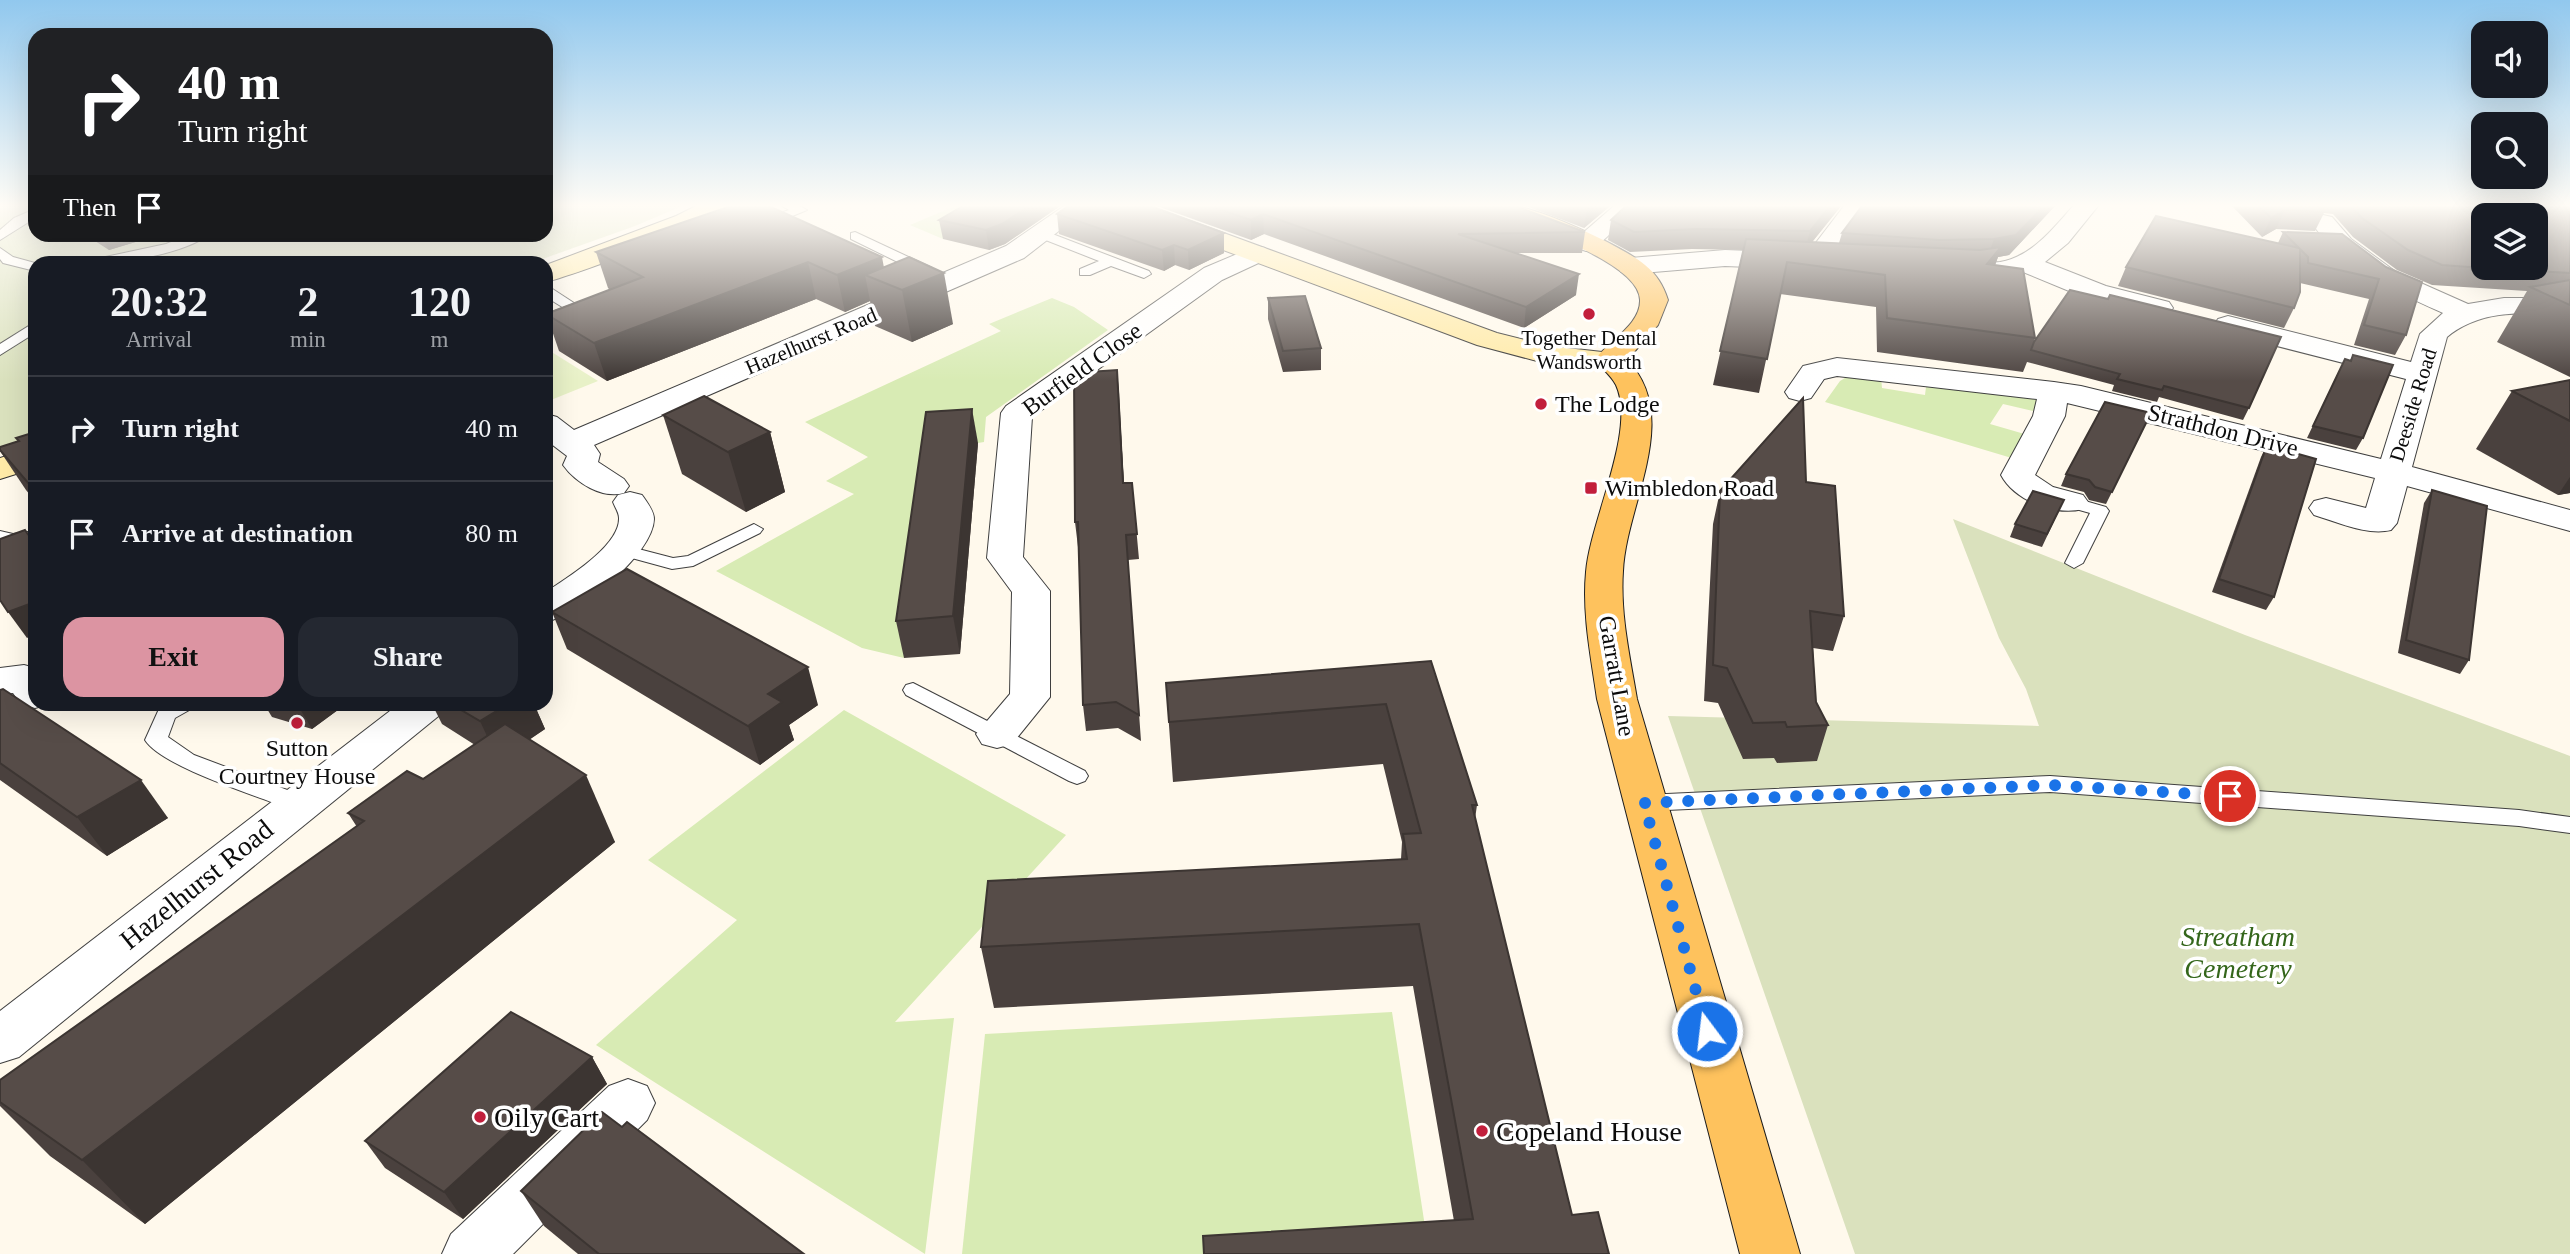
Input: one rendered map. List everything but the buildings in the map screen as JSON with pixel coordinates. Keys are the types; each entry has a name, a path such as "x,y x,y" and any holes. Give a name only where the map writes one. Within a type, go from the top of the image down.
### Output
{"main road":[{"path":"1610,360 1634,337 1654,302 1653,288 1627,265"},
{"name":"Garratt Lane","path":"1610,360 1630,383 1635,401 1630,461 1606,555 1605,617 1617,699 1770,1254"}],"street":[{"path":"553,272 589,265"},
{"name":"Hazelhurst Road","path":"553,605 623,550 634,536 638,520 637,510 621,494 580,466 584,454 559,434 987,265"},
{"name":"Burfield Close","path":"998,734 1030,698 1031,591 1005,558 1017,413 1213,274 1233,265"},
{"path":"1285,265 1497,342 1548,355 1610,360"},
{"path":"1630,266 1648,265"},
{"path":"1929,269 1970,271 2021,265"},
{"path":"2026,265 2096,292 2423,374"},
{"path":"2367,265 2387,278 2466,313"},
{"name":"Deeside Road","path":"2392,472 2434,334 2466,313 2512,307 2570,306"},
{"name":"Strathdon Drive","path":"1800,392 1814,372 1837,367 2081,395 2392,472 2570,521"},
{"path":"2054,391 2049,416 2018,475 2023,484 2030,488 2071,502"},
{"path":"0,469 28,459"},
{"path":"2326,508 2379,523 2392,472"},
{"path":"0,681 24,678 28,684"},
{"name":"Hazelhurst Road","path":"0,1041 417,711"},
{"path":"473,1254 628,1103"}],"lane":[{"path":"914,265 948,281"},
{"path":"1085,272 1102,265"},
{"path":"1119,265 1144,274"},
{"path":"553,295 604,326"},
{"path":"0,351 28,331"},
{"path":"2071,502 2100,511 2074,563"},
{"path":"623,550 672,564 693,561 754,529"},
{"path":"0,536 13,539 28,537"},
{"path":"913,690 1077,776"},
{"path":"171,711 166,714 156,740 186,760 298,803"},
{"path":"1644,803 2050,785 2519,818 2570,825"}],"green space":[{"path":"0,265 28,265 28,439 0,449"},
{"path":"1052,298 1074,307 1108,330 986,417 984,442 978,443 904,658 862,648 716,571 854,494 826,481 868,457 805,422 1001,331 989,324"},
{"path":"553,353 598,381 553,399"},
{"path":"1850,375 1881,377 1882,388 1925,395 1926,387 2040,399 2033,411 2003,404 1990,424 2028,435 2015,459 1825,402 1840,381"},
{"name":"Streatham Cemetery","path":"1953,519 2245,635 2570,756 2570,1254 1855,1254 1668,716 2039,726 2026,689 1999,638"},
{"path":"844,710 1066,835 895,1022 954,1018 925,1254 596,1045 737,920 648,860"},
{"path":"1392,1012 1428,1246 1358,1254 962,1254 985,1034"}],"place":[{"name":"Together Dental Wandsworth","path":"1589,314"},
{"name":"The Lodge","path":"1541,404"},
{"name":"Wimbledon Road","path":"1591,488"},
{"name":"Sutton Courtney House","path":"297,723"},
{"name":"Oily Cart","path":"480,1117"},
{"name":"Copeland House","path":"1482,1131"}],"route":[{"path":"1707,1031 1644,803 2050,785 2230,796"}]}
